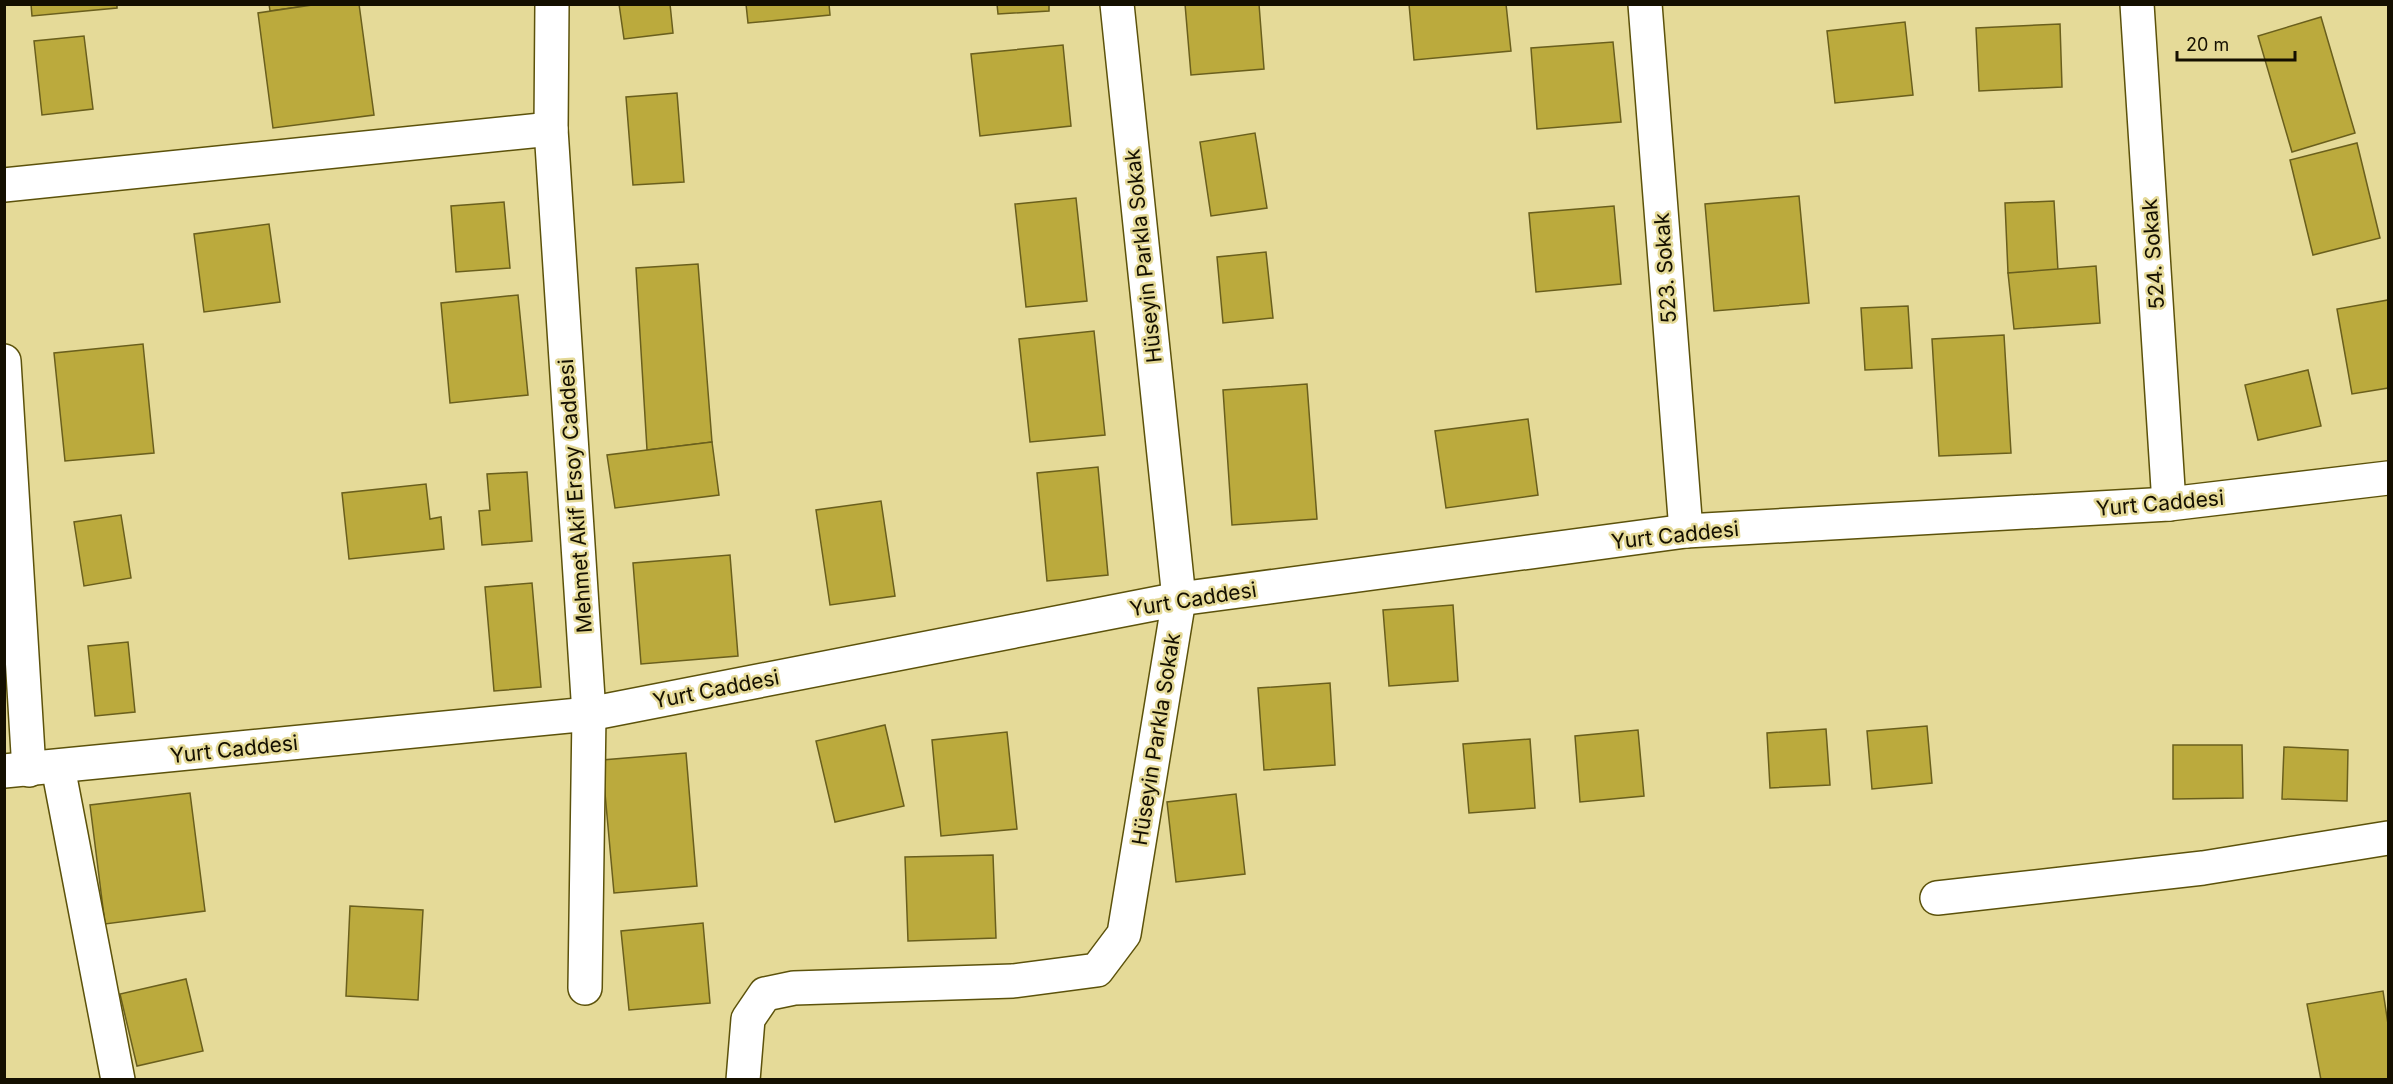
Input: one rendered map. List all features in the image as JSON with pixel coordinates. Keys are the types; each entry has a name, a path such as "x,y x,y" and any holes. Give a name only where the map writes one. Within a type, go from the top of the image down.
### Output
{"street":[{"name":"Mehmet Akif Ersoy Caddesi","path":"552,4 551,129 589,714 585,988"},
{"name":"Hüseyin Parkla Sokak","path":"743,1080 748,1019 765,994 794,988 1012,981 1097,970 1124,934 1179,599 1117,4"},
{"name":"523. Sokak","path":"1644,4 1686,531"},
{"name":"524. Sokak","path":"2137,4 2169,504"},
{"path":"4,185 551,129"},
{"path":"4,361 30,770 118,1080"},
{"name":"Yurt Caddesi","path":"30,770 589,714 1179,599 1686,531 2169,504 2388,478"},
{"path":"1937,898 2203,868 2388,837"}],"building":[{"path":"31,4 117,4 117,8 32,16"},
{"path":"269,4 319,4 270,11"},
{"path":"319,4 359,4 374,115 273,128 258,13"},
{"path":"619,4 670,4 673,33 624,39"},
{"path":"746,4 829,4 830,15 748,23"},
{"path":"997,4 1049,4 1049,11 998,14"},
{"path":"1185,4 1259,4 1264,69 1191,75"},
{"path":"1409,4 1506,4 1511,51 1414,60"},
{"path":"2321,17 2355,133 2292,152 2258,36"},
{"path":"1905,22 1913,95 1835,103 1827,31"},
{"path":"2060,24 2062,87 1979,91 1976,28"},
{"path":"84,36 93,109 42,115 34,41"},
{"path":"1613,42 1621,122 1537,129 1531,48"},
{"path":"1063,45 1071,126 980,136 971,54"},
{"path":"677,93 684,182 633,185 626,97"},
{"path":"1255,133 1267,208 1211,216 1200,142"},
{"path":"2357,143 2380,238 2313,255 2290,160"},
{"path":"1799,196 1809,303 1714,311 1705,204"},
{"path":"1076,198 1087,301 1026,307 1015,204"},
{"path":"2054,201 2058,271 2008,273 2005,203"},
{"path":"504,202 510,268 456,272 451,206"},
{"path":"1614,206 1621,284 1536,292 1529,213"},
{"path":"269,224 280,302 204,312 194,234"},
{"path":"1266,252 1273,318 1223,323 1217,257"},
{"path":"698,264 712,442 647,450 636,268"},
{"path":"2096,266 2100,323 2014,329 2008,273"},
{"path":"518,295 528,395 450,403 441,303"},
{"path":"2388,300 2388,388 2352,394 2337,309"},
{"path":"1908,306 1912,368 1865,370 1861,308"},
{"path":"1094,331 1105,435 1030,442 1019,339"},
{"path":"2004,335 2011,453 1939,456 1932,339"},
{"path":"143,344 154,453 65,461 54,353"},
{"path":"2308,370 2321,426 2258,440 2245,385"},
{"path":"1307,384 1317,519 1232,525 1223,390"},
{"path":"1528,419 1538,495 1446,508 1435,431"},
{"path":"712,442 719,495 615,508 607,455"},
{"path":"1098,467 1108,575 1047,581 1037,473"},
{"path":"527,472 532,541 482,545 479,511 490,510 487,474"},
{"path":"426,484 430,519 441,517 444,549 349,559 342,493"},
{"path":"881,501 895,596 830,605 816,510"},
{"path":"121,515 131,578 84,586 74,522"},
{"path":"730,555 738,656 641,664 633,563"},
{"path":"532,583 541,687 494,691 485,587"},
{"path":"1453,605 1458,681 1389,686 1383,610"},
{"path":"128,642 135,712 95,716 88,646"},
{"path":"1330,683 1335,765 1264,770 1258,688"},
{"path":"885,725 904,806 835,822 816,741"},
{"path":"1927,726 1932,783 1872,789 1867,731"},
{"path":"1826,729 1830,785 1770,788 1767,733"},
{"path":"1638,730 1644,796 1580,802 1575,736"},
{"path":"1007,732 1017,829 941,836 932,740"},
{"path":"1530,739 1535,808 1469,813 1463,744"},
{"path":"2173,745 2242,745 2243,798 2173,799"},
{"path":"2284,747 2348,750 2347,801 2282,799"},
{"path":"686,753 697,886 614,893 602,760"},
{"path":"190,793 205,911 105,924 90,805"},
{"path":"1236,794 1245,874 1176,882 1167,802"},
{"path":"993,855 996,938 908,941 905,857"},
{"path":"350,906 423,910 418,1000 346,996"},
{"path":"703,923 710,1003 629,1010 621,931"},
{"path":"186,979 203,1051 137,1066 120,994"},
{"path":"2383,991 2388,1024 2388,1079 2321,1080 2307,1004"}]}
